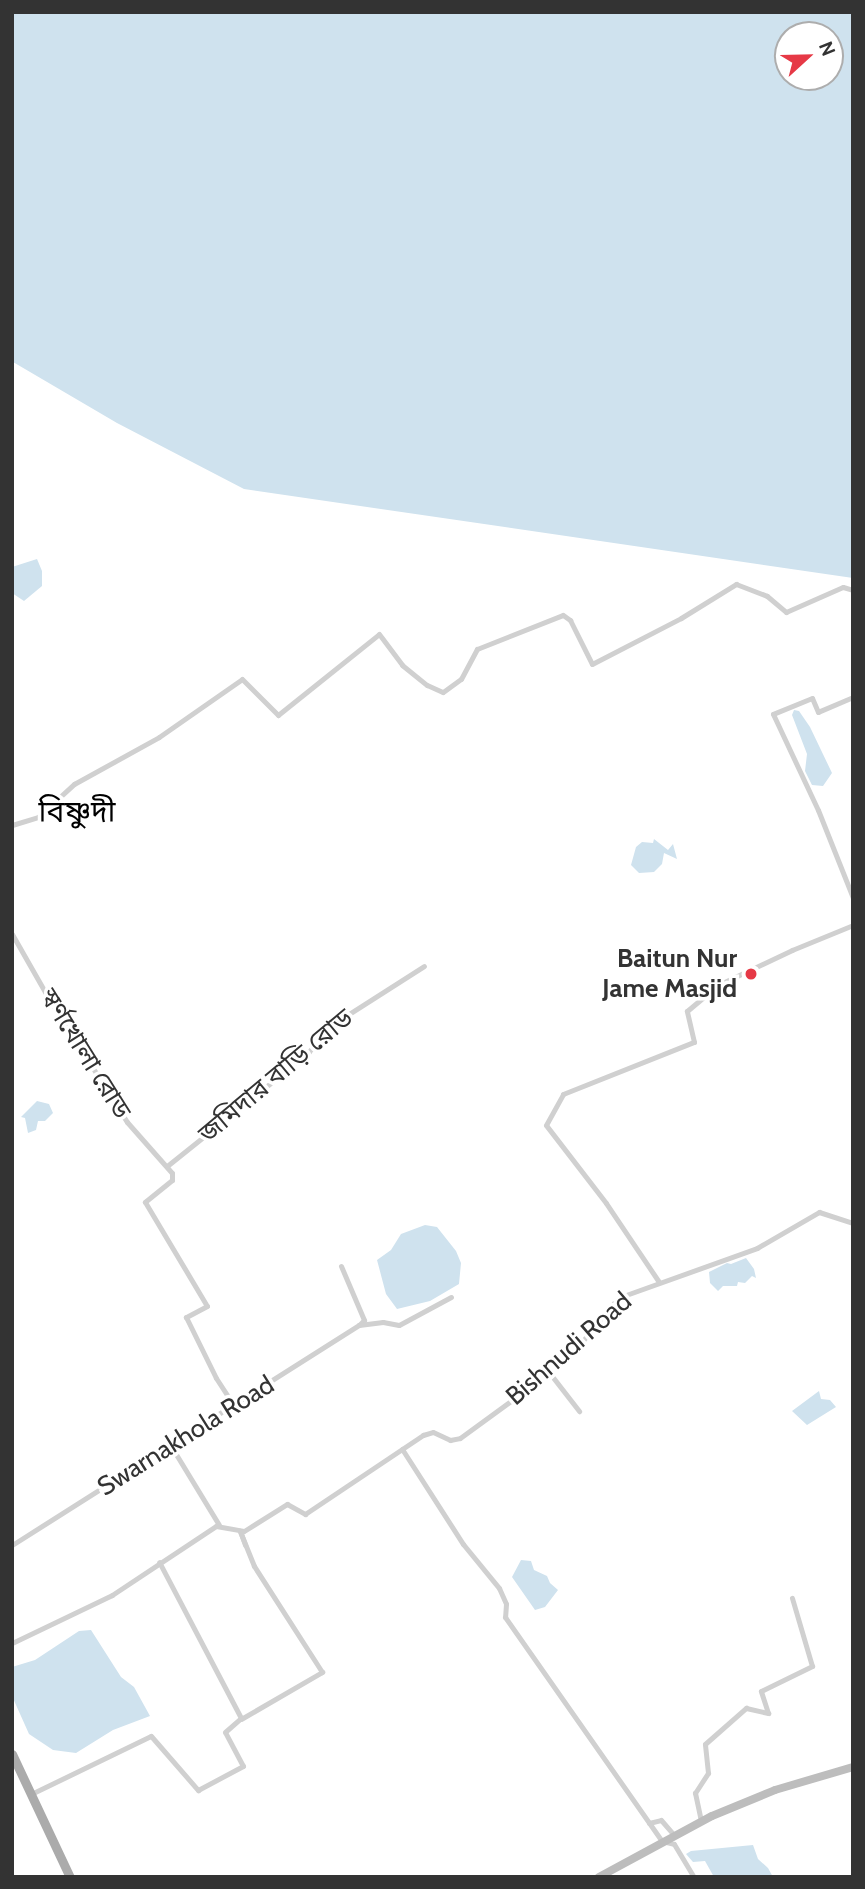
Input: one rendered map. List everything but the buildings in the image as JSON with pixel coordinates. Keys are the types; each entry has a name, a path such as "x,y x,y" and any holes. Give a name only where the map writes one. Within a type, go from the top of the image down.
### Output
{"main road":[{"path":"12,1754 70,1877"}],"street":[{"path":"12,825 38,817 74,783 159,737 242,679 278,715 379,635 412,673 443,692 461,679 477,649 564,615 570,620 592,664 681,618 736,584 767,596 786,612 844,587 853,590"},
{"path":"853,697 818,712 812,698 773,714 853,898"},
{"path":"659,1282 606,1203 546,1125 563,1094 694,1042 687,1011 718,985 853,925"},
{"name":"স্বর্ণখোলা রোড","path":"12,934 48,997 127,1122 167,1166"},
{"name":"জমিদার বাড়ি রোড","path":"167,1166 308,1053 327,1028 424,966"},
{"path":"167,1166 172,1180 145,1202 206,1306 186,1317 216,1378 234,1406"},
{"name":"Bishnudi Road","path":"240,1531 287,1504 305,1514 429,1432 450,1440 460,1438 581,1343 614,1303 626,1295 758,1248 819,1212 853,1223"},
{"path":"341,1266 364,1320 359,1325"},
{"path":"359,1325 383,1322 399,1325 451,1297"},
{"name":"Swarnakhola Road","path":"12,1545 359,1325"},
{"path":"548,1371 579,1411"},
{"path":"171,1446 219,1525 240,1531"},
{"path":"402,1449 463,1544 499,1588 506,1604 505,1617 662,1841 674,1844 694,1877"},
{"path":"12,1643 105,1599 219,1525"},
{"path":"240,1531 245,1545"},
{"path":"30,1794 151,1736 198,1790 243,1766 225,1732 241,1718 317,1676 322,1669 254,1566 240,1531"},
{"path":"159,1562 241,1718"},
{"path":"701,1821 695,1793 708,1773 705,1744 746,1708 768,1713 761,1691 811,1666 792,1598"},
{"path":"599,1877 630,1858 640,1857 673,1834 701,1821 775,1790 853,1767"},
{"path":"649,1823 661,1820 673,1834"}],"water":[{"path":"12,12 853,12 853,578 244,489 117,423 13,362"},
{"path":"37,559 42,571 42,586 24,601 12,593 12,567"},
{"path":"794,710 799,711 810,727 832,773 823,786 812,785 805,771 807,754 792,715"},
{"path":"654,839 668,850 673,844 677,859 664,853 662,864 654,872 639,873 631,865 636,847 642,842 653,843"},
{"path":"37,1101 49,1104 53,1113 45,1121 38,1121 36,1130 28,1133 25,1118 21,1117"},
{"path":"425,1225 437,1227 456,1251 461,1263 459,1284 430,1301 397,1309 386,1294 377,1260 391,1250 401,1234"},
{"path":"746,1258 754,1269 756,1278 752,1276 745,1283 723,1286 718,1291 710,1283 709,1272"},
{"path":"819,1391 821,1399 830,1400 836,1407 807,1425 792,1411"},
{"path":"521,1560 531,1561 534,1570 547,1576 558,1590 545,1607 535,1610 512,1577"},
{"path":"91,1630 121,1677 134,1687 150,1716 113,1730 76,1753 53,1750 29,1734 12,1696 12,1667 35,1660 79,1631"},
{"path":"753,1845 758,1859 773,1877 714,1877 705,1861 693,1862 686,1854 691,1851"}],"place":[{"name":"Baitun Nur Jame Masjid","path":"751,974"}],"district":[{"name":"বিষ্ণুদী","path":"77,812"}]}
